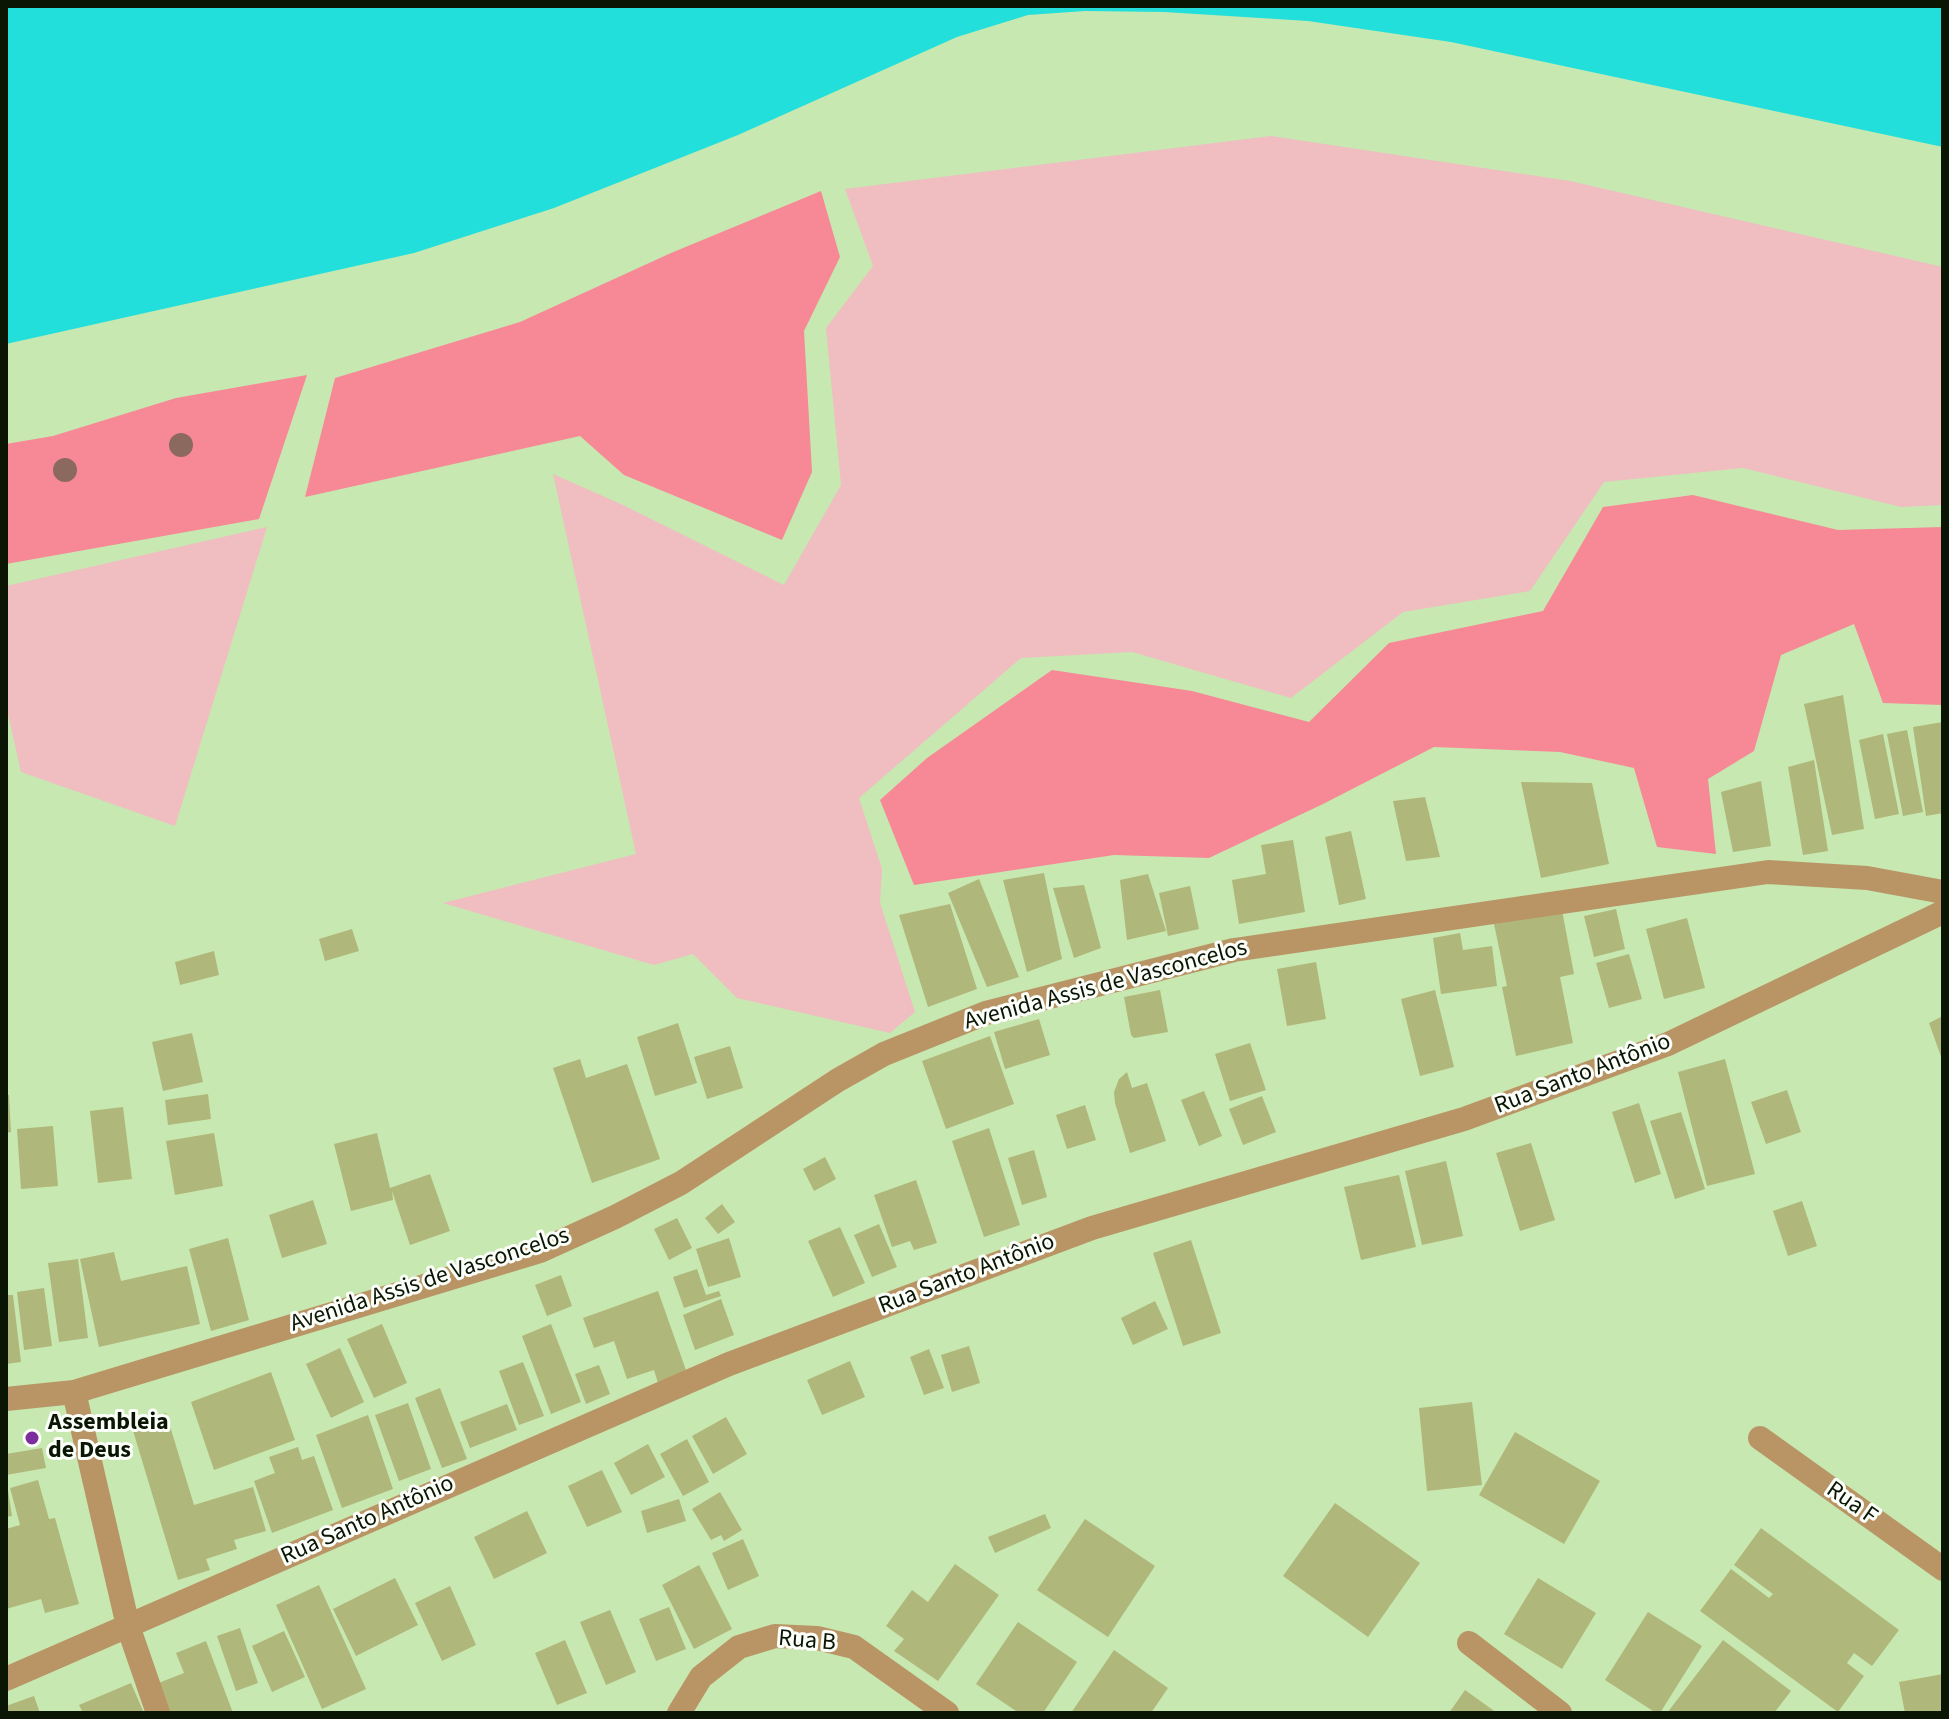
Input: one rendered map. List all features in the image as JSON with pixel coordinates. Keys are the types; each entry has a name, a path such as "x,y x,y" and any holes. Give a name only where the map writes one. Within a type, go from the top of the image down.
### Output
{"street":[{"name":"Avenida Assis de Vasconcelos","path":"6,1399 74,1392 540,1251 681,1183 838,1080 884,1054 986,1013 1234,950 1768,872 1867,878 1943,892"},
{"name":"Rua Santo Antônio","path":"6,1679 729,1364 1092,1228 1464,1119 1668,1044 1943,912"},
{"path":"74,1392 128,1626 158,1713"},
{"name":"Rua F","path":"1760,1438 1943,1569"},
{"name":"Rua B","path":"679,1713 701,1677 739,1647 775,1636 817,1638 854,1647 947,1713"},
{"path":"1469,1643 1560,1713"}],"shaded area":[{"path":"1271,136 1570,181 1943,267 1943,505 1901,507 1743,468 1604,482 1530,591 1403,612 1291,698 1132,652 1021,658 859,798 882,869 880,903 915,1012 890,1033 737,998 693,954 654,965 443,903 636,854 553,474 784,585 841,485 826,328 873,266 845,189"},
{"path":"821,191 840,257 804,331 812,472 782,540 624,475 580,436 305,497 335,378 520,322 671,253"},
{"path":"307,375 259,519 6,564 6,444 53,436 176,398"},
{"path":"1693,495 1838,530 1943,527 1943,705 1883,703 1854,624 1781,655 1754,751 1708,779 1716,854 1657,847 1634,768 1560,752 1434,747 1209,858 1114,855 914,885 880,800 927,758 1052,670 1192,691 1309,722 1389,643 1543,611 1603,507"},
{"path":"267,527 175,826 21,772 6,705 6,586"}],"water":[{"path":"6,6 1943,6 1943,147 1451,42 1308,21 1164,12 1085,11 1028,15 957,37 738,135 554,208 414,253 6,344"}],"building":[{"path":"1843,695 1864,829 1832,835 1804,704"},
{"path":"1943,722 1943,813 1926,816 1913,727"},
{"path":"1907,730 1923,812 1903,816 1887,734"},
{"path":"1883,734 1899,814 1875,819 1859,740"},
{"path":"1814,760 1828,851 1803,855 1788,767"},
{"path":"1761,781 1771,846 1733,852 1721,792"},
{"path":"1521,782 1592,783 1609,864 1541,878"},
{"path":"1425,797 1440,857 1406,861 1393,801"},
{"path":"1351,831 1366,899 1339,905 1325,837"},
{"path":"1293,840 1305,912 1239,924 1232,880 1266,874 1261,845"},
{"path":"1044,873 1062,959 1027,972 1003,880"},
{"path":"1148,874 1166,931 1127,940 1120,880"},
{"path":"979,879 1019,977 987,987 948,893"},
{"path":"1084,885 1101,948 1074,958 1053,888"},
{"path":"1190,886 1199,929 1168,936 1159,893"},
{"path":"950,904 977,989 928,1007 899,915"},
{"path":"1616,909 1625,949 1594,957 1584,916"},
{"path":"1562,910 1574,974 1560,977 1573,1043 1516,1056 1502,987 1507,986 1494,924"},
{"path":"1687,918 1705,988 1664,999 1646,929"},
{"path":"352,929 359,951 325,961 319,939"},
{"path":"1460,933 1463,950 1492,946 1497,986 1441,994 1433,938"},
{"path":"214,951 219,975 180,985 175,962"},
{"path":"1629,954 1642,999 1609,1008 1596,963"},
{"path":"1316,962 1326,1019 1287,1026 1277,969"},
{"path":"1160,990 1168,1032 1134,1038 1124,997"},
{"path":"1435,990 1454,1067 1420,1076 1401,999"},
{"path":"1943,1016 1943,1062 1929,1023"},
{"path":"1039,1019 1050,1055 1005,1069 994,1032"},
{"path":"678,1023 697,1083 655,1096 637,1037"},
{"path":"192,1033 203,1082 163,1091 152,1042"},
{"path":"990,1036 1014,1104 946,1129 922,1061"},
{"path":"1250,1043 1266,1090 1230,1101 1215,1054"},
{"path":"730,1046 743,1088 707,1099 694,1057"},
{"path":"580,1059 586,1078 627,1064 660,1159 592,1183 553,1068"},
{"path":"1725,1059 1755,1174 1707,1186 1678,1072"},
{"path":"1127,1072 1132,1088 1147,1083 1166,1141 1130,1153 1114,1092 1119,1079"},
{"path":"1787,1090 1801,1132 1766,1144 1751,1102"},
{"path":"1204,1091 1222,1136 1199,1146 1181,1100"},
{"path":"208,1094 211,1119 168,1125 165,1100"},
{"path":"6,1095 9,1095 11,1132 6,1133"},
{"path":"1262,1096 1276,1132 1243,1145 1229,1109"},
{"path":"1639,1103 1661,1174 1635,1183 1612,1112"},
{"path":"1085,1105 1096,1140 1067,1149 1056,1115"},
{"path":"123,1107 132,1179 98,1183 90,1111"},
{"path":"1681,1112 1705,1189 1675,1199 1650,1121"},
{"path":"53,1126 58,1186 21,1189 17,1129"},
{"path":"989,1128 1020,1225 984,1237 952,1141"},
{"path":"214,1133 223,1186 175,1195 166,1141"},
{"path":"377,1133 390,1188 430,1174 450,1231 410,1245 392,1191 393,1200 351,1211 334,1144"},
{"path":"1531,1143 1555,1220 1520,1231 1496,1153"},
{"path":"1034,1150 1047,1197 1022,1205 1008,1158"},
{"path":"825,1157 836,1179 814,1191 803,1169"},
{"path":"1446,1161 1463,1236 1422,1245 1405,1171"},
{"path":"1399,1175 1416,1247 1361,1260 1344,1187"},
{"path":"916,1180 937,1243 914,1250 910,1241 892,1247 874,1195"},
{"path":"313,1200 327,1244 282,1258 269,1215"},
{"path":"1802,1201 1817,1246 1788,1256 1773,1211"},
{"path":"722,1204 735,1222 718,1234 705,1218"},
{"path":"677,1218 692,1248 669,1260 654,1229"},
{"path":"879,1224 897,1267 872,1277 854,1235"},
{"path":"840,1227 865,1283 833,1297 808,1241"},
{"path":"228,1238 249,1320 211,1331 189,1249"},
{"path":"729,1238 741,1277 708,1287 696,1249"},
{"path":"1191,1240 1221,1333 1183,1346 1153,1253"},
{"path":"114,1252 121,1281 187,1266 200,1324 99,1347 80,1259"},
{"path":"78,1259 88,1338 59,1342 48,1263"},
{"path":"697,1269 706,1295 719,1291 721,1296 684,1308 673,1277"},
{"path":"561,1275 572,1306 547,1316 535,1285"},
{"path":"44,1288 52,1346 24,1350 17,1292"},
{"path":"658,1291 687,1373 658,1383 654,1370 627,1379 614,1341 594,1348 583,1318"},
{"path":"6,1295 13,1295 21,1362 6,1364"},
{"path":"721,1299 734,1335 695,1350 683,1315"},
{"path":"1155,1301 1168,1329 1133,1345 1121,1318"},
{"path":"382,1324 407,1383 374,1398 347,1339"},
{"path":"551,1324 581,1402 551,1414 522,1336"},
{"path":"969,1346 980,1383 952,1392 941,1355"},
{"path":"340,1348 364,1402 331,1418 306,1364"},
{"path":"929,1349 944,1388 924,1395 910,1357"},
{"path":"850,1361 865,1397 822,1415 807,1380"},
{"path":"523,1362 544,1416 519,1425 499,1371"},
{"path":"599,1365 610,1394 586,1404 575,1374"},
{"path":"271,1372 295,1440 214,1470 191,1402"},
{"path":"440,1388 467,1459 442,1468 415,1398"},
{"path":"1472,1402 1482,1485 1427,1491 1419,1408"},
{"path":"408,1403 431,1469 399,1481 375,1415"},
{"path":"507,1404 517,1430 470,1448 460,1422"},
{"path":"166,1413 194,1505 253,1487 266,1531 234,1540 237,1549 206,1559 210,1570 178,1580 131,1424"},
{"path":"368,1415 393,1489 342,1508 316,1435"},
{"path":"726,1417 747,1454 713,1474 692,1436"},
{"path":"1515,1432 1600,1481 1564,1544 1479,1495"},
{"path":"687,1439 709,1482 683,1496 660,1454"},
{"path":"648,1444 665,1477 631,1495 614,1463"},
{"path":"298,1447 302,1460 314,1456 333,1510 272,1533 254,1481 275,1473 269,1457"},
{"path":"42,1448 46,1468 6,1475 6,1454"},
{"path":"602,1470 622,1512 587,1527 568,1486"},
{"path":"38,1480 49,1519 55,1518 79,1604 45,1613 41,1599 6,1609 6,1529 20,1525 10,1488"},
{"path":"6,1491 12,1516 6,1517"},
{"path":"720,1492 742,1530 724,1541 721,1535 711,1540 692,1509"},
{"path":"679,1499 686,1521 647,1533 641,1511"},
{"path":"1335,1503 1420,1563 1368,1637 1283,1576"},
{"path":"527,1511 547,1553 494,1579 474,1537"},
{"path":"1045,1514 1051,1528 995,1553 988,1537"},
{"path":"1085,1519 1155,1566 1108,1637 1037,1590"},
{"path":"1761,1528 1899,1630 1872,1666 1854,1653 1847,1663 1864,1676 1838,1712 1700,1611 1731,1569 1769,1598 1773,1594 1734,1565"},
{"path":"743,1539 759,1576 728,1590 712,1553"},
{"path":"955,1564 999,1595 938,1681 894,1651 904,1639 886,1626 912,1590 928,1602"},
{"path":"699,1565 732,1629 694,1649 662,1585"},
{"path":"395,1578 418,1625 356,1656 333,1609"},
{"path":"1538,1578 1596,1613 1562,1669 1504,1634"},
{"path":"319,1585 366,1689 322,1709 276,1605"},
{"path":"450,1586 476,1645 442,1661 415,1603"},
{"path":"669,1607 686,1649 656,1661 639,1619"},
{"path":"610,1610 636,1672 606,1685 580,1622"},
{"path":"1648,1612 1702,1646 1660,1713 1605,1680"},
{"path":"1018,1622 1077,1662 1043,1713 1019,1713 976,1684"},
{"path":"240,1628 258,1683 236,1691 217,1636"},
{"path":"284,1631 305,1677 272,1692 252,1646"},
{"path":"565,1640 587,1693 557,1705 535,1653"},
{"path":"1723,1640 1791,1691 1774,1713 1667,1713"},
{"path":"206,1641 233,1713 167,1713 156,1684 184,1673 176,1653"},
{"path":"1114,1650 1168,1688 1151,1713 1071,1713"},
{"path":"1943,1674 1943,1713 1905,1713 1899,1682"},
{"path":"131,1683 144,1713 83,1713 79,1705"},
{"path":"1465,1690 1497,1713 1449,1713"},
{"path":"34,1696 40,1713 6,1713 6,1706"}],"place":[{"name":"Assembleia de Deus","path":"32,1438"}]}
